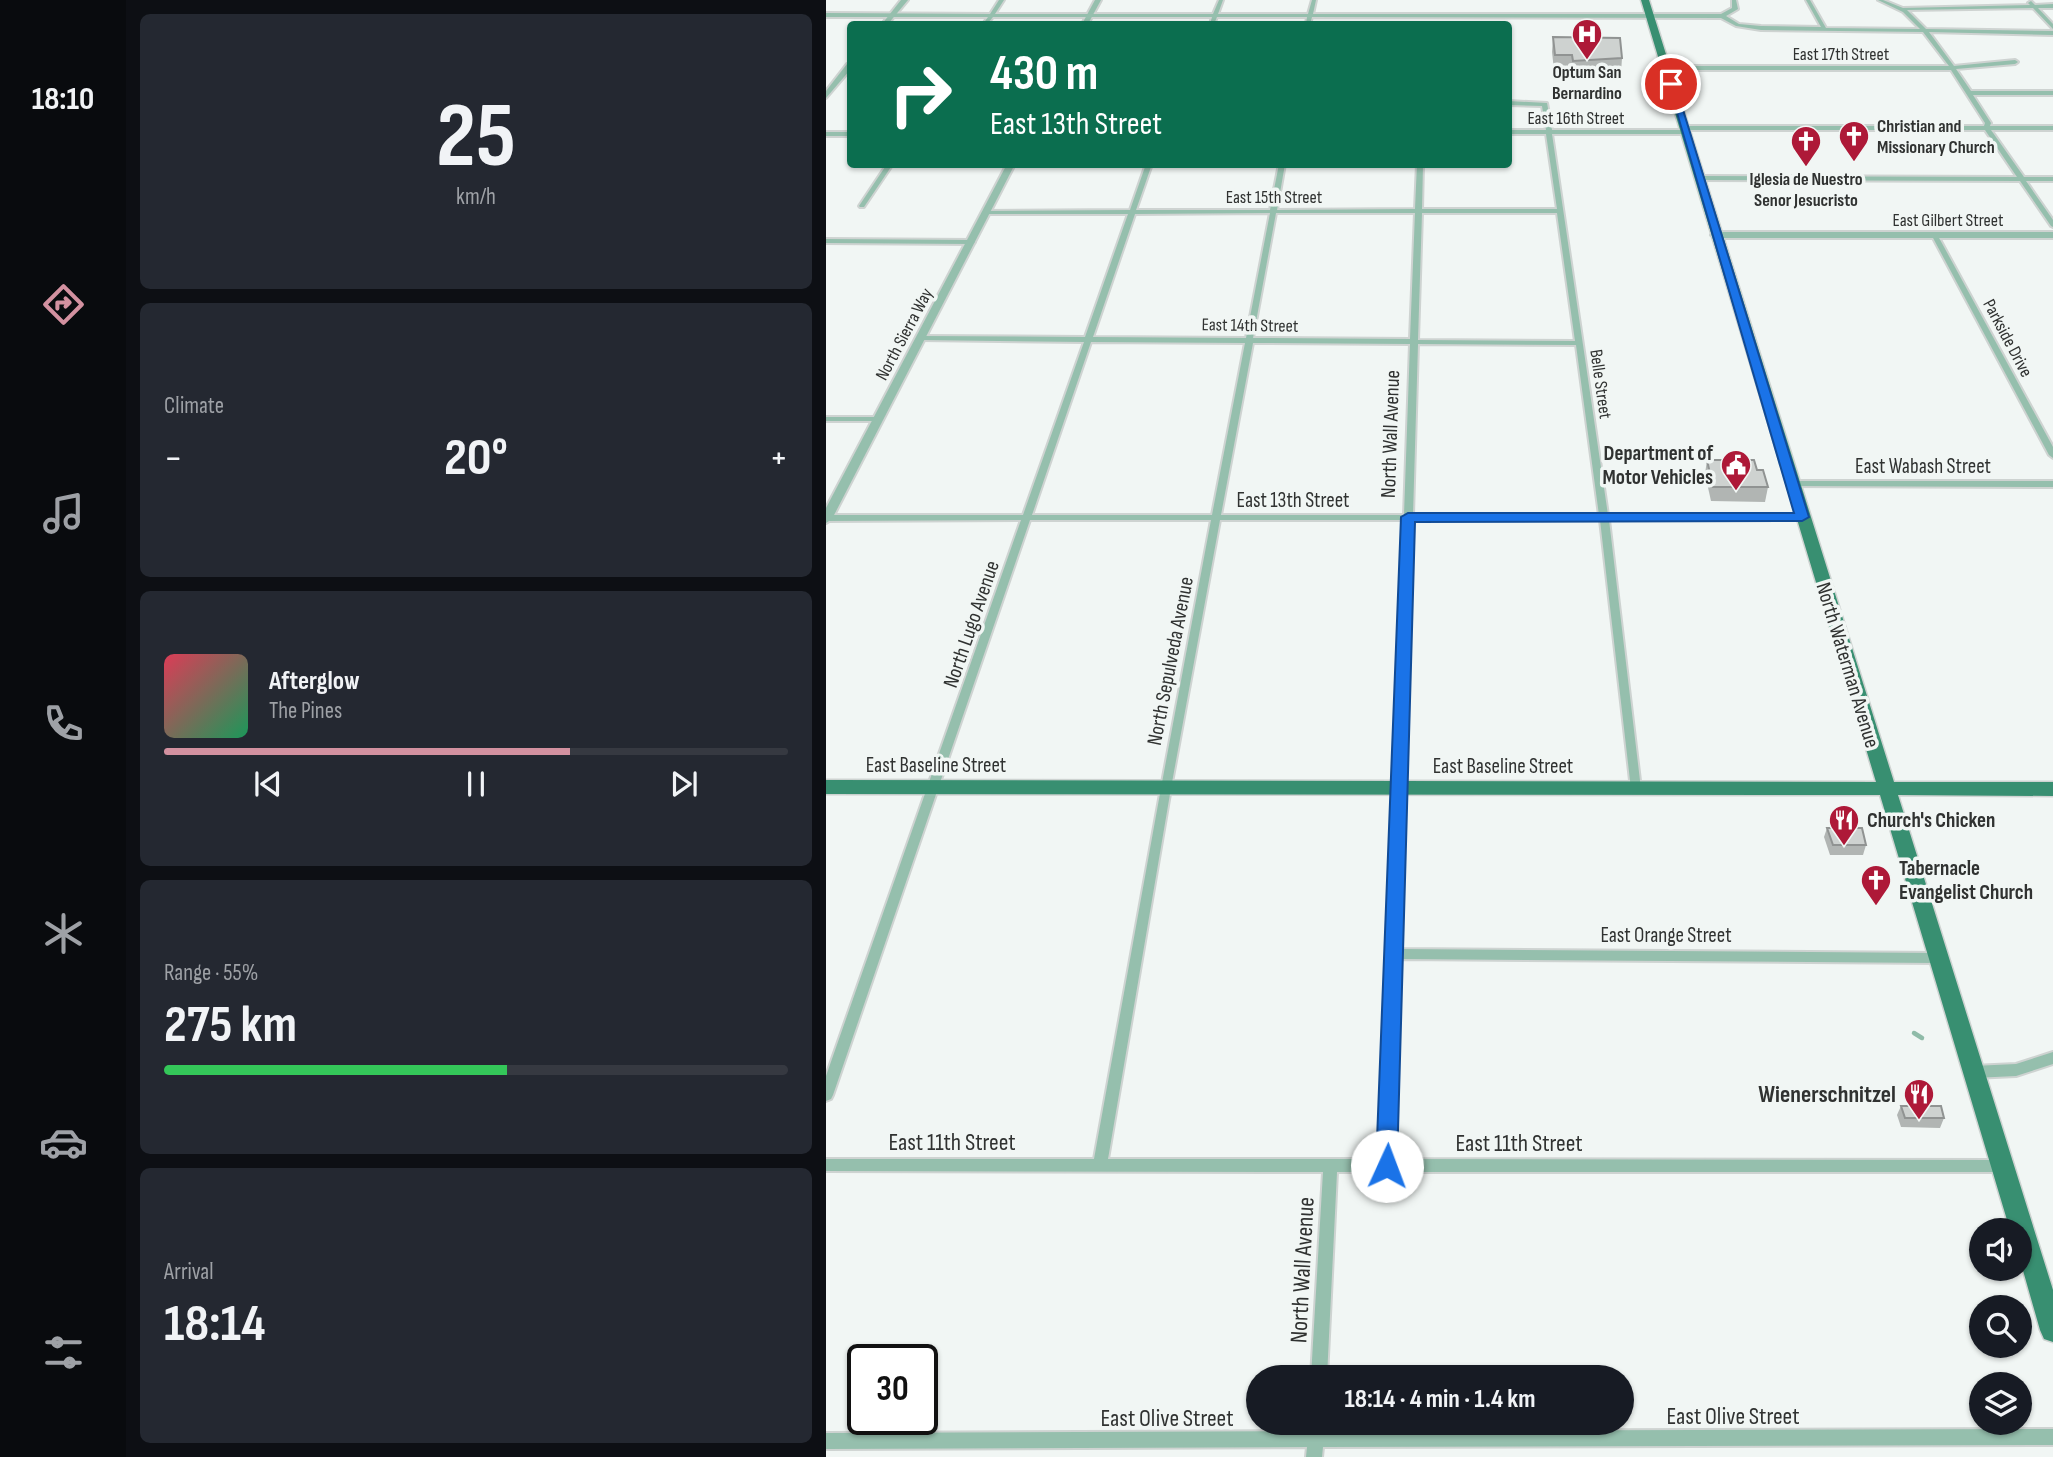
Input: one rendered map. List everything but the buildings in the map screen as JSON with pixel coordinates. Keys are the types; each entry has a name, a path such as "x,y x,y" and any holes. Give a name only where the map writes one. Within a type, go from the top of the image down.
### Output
{"main road":[{"name":"North Waterman Avenue","path":"1645,0 2053,1330"},
{"name":"East Baseline Street","path":"826,787 2053,789"}],"street":[{"path":"888,21 905,0"},
{"path":"987,21 1002,0"},
{"path":"1087,21 1098,0"},
{"path":"1213,21 1221,0"},
{"path":"1309,21 1314,0"},
{"path":"826,15 1722,16 1735,9 1734,0"},
{"path":"1808,0 1824,28"},
{"path":"1880,0 1904,9 2053,6"},
{"path":"1954,0 1958,6"},
{"path":"2028,0 2053,27"},
{"path":"1904,9 1923,30 1969,93 1988,123 1987,128 2053,225"},
{"path":"1722,16 1738,25 1761,28 2053,33"},
{"name":"East 17th Street","path":"1666,68 1950,68 2015,62"},
{"path":"826,96 847,72"},
{"path":"1969,93 2053,93"},
{"name":"Belle Street","path":"1512,103 1545,104 1604,517 1636,789"},
{"name":"East 16th Street","path":"1512,132 2053,128"},
{"path":"826,134 847,134"},
{"path":"862,206 887,168"},
{"name":"North Sierra Way","path":"826,519 1009,168"},
{"name":"North Lugo Avenue","path":"826,1095 1148,168"},
{"name":"North Sepulveda Avenue","path":"1100,1166 1166,788 1281,168"},
{"name":"North Wall Avenue","path":"1387,1166 1420,168"},
{"path":"1699,178 2053,179"},
{"name":"East 15th Street","path":"987,212 1561,211"},
{"name":"East Gilbert Street","path":"1716,235 2053,235"},
{"name":"Parkside Drive","path":"1935,236 2053,455"},
{"path":"826,241 972,242"},
{"name":"East 14th Street","path":"921,338 1579,343"},
{"path":"826,419 879,419"},
{"name":"East Wabash Street","path":"1792,484 2053,484"},
{"name":"East 13th Street","path":"826,519 1802,517"},
{"name":"East Orange Street","path":"1394,954 1937,958"},
{"path":"1973,1072 2016,1070 2053,1058"},
{"name":"East 11th Street","path":"826,1165 2002,1166"},
{"name":"North Wall Avenue","path":"1319,1365 1330,1166"},
{"name":"East Olive Street","path":"826,1441 1315,1449 2053,1437"}],"waterway":[{"path":"1914,1033 1922,1038"}],"place":[{"name":"Optum San Bernardino","path":"1587,61"},
{"name":"Christian and Missionary Church","path":"1854,163"},
{"name":"Iglesia de Nuestro Senor Jesucristo","path":"1806,168"},
{"name":"Department of Motor Vehicles","path":"1736,492"},
{"name":"Church's Chicken","path":"1844,847"},
{"name":"Tabernacle Evangelist Church","path":"1876,907"},
{"name":"Wienerschnitzel","path":"1919,1121"}],"route":[{"path":"1387,1166 1408,517 1802,517 1671,84"}]}
